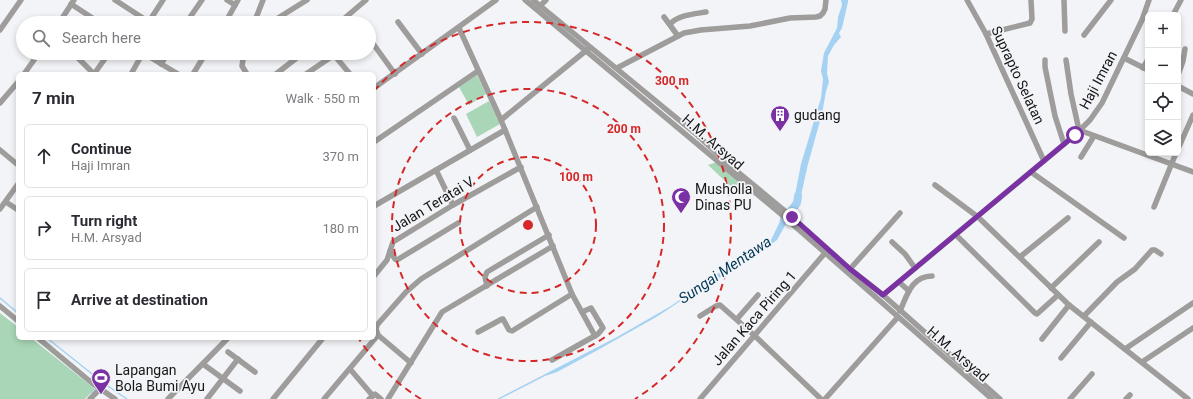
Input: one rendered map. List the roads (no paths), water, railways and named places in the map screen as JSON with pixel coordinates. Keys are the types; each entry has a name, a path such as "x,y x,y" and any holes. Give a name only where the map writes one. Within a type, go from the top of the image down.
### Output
{"street":[{"path":"0,30 21,0"},
{"path":"115,0 140,16"},
{"path":"153,16 163,0"},
{"path":"191,16 202,0"},
{"path":"227,0 236,2 229,16"},
{"path":"257,16 263,0"},
{"path":"281,16 307,0"},
{"path":"347,16 366,0"},
{"path":"376,87 496,0"},
{"name":"H.M. Arsyad","path":"525,0 588,49 784,212"},
{"name":"H.M. Arsyad","path":"533,0 588,49 616,68 784,212 825,253 898,317 1000,399"},
{"path":"540,6 546,0"},
{"path":"616,68 678,36 701,30 750,26 790,18 816,17 823,13 826,0"},
{"name":"Suprapto Selatan","path":"968,0 986,34 1044,161"},
{"path":"986,34 1030,24 1032,19 1031,0"},
{"path":"1064,0 1065,31"},
{"path":"1084,35 1111,0"},
{"name":"Haji Imran","path":"883,295 978,217 1090,120 1102,103 1142,20 1149,0"},
{"path":"1175,12 1182,0"},
{"path":"64,16 73,2 91,16"},
{"path":"670,24 684,16 706,12"},
{"path":"664,17 678,36"},
{"path":"398,22 422,54"},
{"path":"459,28 501,120 572,294 596,336"},
{"path":"376,48 395,74"},
{"path":"501,120 588,49"},
{"path":"1181,67 1185,49"},
{"path":"1124,58 1145,68"},
{"path":"25,72 34,60"},
{"path":"80,60 93,72 103,60"},
{"path":"132,72 139,60"},
{"path":"154,60 175,72"},
{"path":"161,64 164,60"},
{"path":"194,72 202,60"},
{"path":"243,60 242,66 246,72"},
{"path":"279,72 294,60"},
{"path":"309,72 327,60"},
{"path":"338,60 348,72"},
{"path":"1045,60 1045,67 1055,116 1064,144"},
{"path":"1066,60 1071,94 1079,130 1193,172"},
{"path":"376,141 478,71"},
{"path":"0,103 16,84"},
{"path":"1181,88 1193,94"},
{"path":"1181,142 1193,115"},
{"path":"454,118 470,150"},
{"path":"376,205 505,130"},
{"path":"1081,157 1094,136"},
{"path":"0,150 16,163"},
{"path":"1154,207 1175,156"},
{"name":"Jalan Teratai V","path":"376,274 387,260 393,242 453,205 520,167"},
{"path":"436,170 453,205"},
{"path":"1031,172 1124,238"},
{"path":"935,185 978,217 1069,305 1188,399"},
{"path":"0,209 16,187"},
{"path":"6,202 16,209"},
{"path":"376,329 377,325 417,281 537,207"},
{"path":"850,269 900,213"},
{"path":"1020,257 1068,218"},
{"name":"H.M. Arsyad","path":"791,219 900,310 934,345 992,399"},
{"path":"390,252 397,260 458,224"},
{"path":"487,286 485,277 487,272 548,235"},
{"path":"956,235 1035,314 1058,295"},
{"path":"892,242 902,251 915,268"},
{"path":"1051,288 1099,242"},
{"path":"388,399 442,312 553,246"},
{"path":"1084,316 1117,282 1135,269 1153,249 1161,254"},
{"name":"Jalan Kaca Piring 1","path":"700,399 825,253"},
{"path":"900,310 909,291 918,280 925,276 932,276"},
{"path":"900,282 909,291"},
{"path":"478,332 502,319 509,330 512,331 572,294"},
{"path":"738,320 758,295"},
{"path":"1125,349 1193,304"},
{"path":"700,316 720,305 738,320 821,399"},
{"path":"1042,339 1069,305"},
{"path":"0,306 16,319"},
{"path":"552,360 602,332 603,328 591,308 582,312"},
{"path":"825,399 898,317"},
{"path":"1061,358 1091,322"},
{"path":"1142,362 1193,328"},
{"path":"376,338 411,363"},
{"path":"40,340 100,389 115,399"},
{"path":"168,399 226,340"},
{"path":"273,399 321,340"},
{"path":"324,399 373,340"},
{"path":"228,352 255,372"},
{"path":"207,399 238,359"},
{"path":"203,364 240,391"},
{"path":"350,369 371,397 377,394 381,399"},
{"path":"1070,399 1092,374"},
{"path":"90,399 100,389"}],"water":[{"name":"Sungai Mentawa","path":"841,0 848,0 848,2 842,28 839,33 841,37 834,45 828,56 827,73 829,82 798,209 793,205 801,164 821,98 823,79 821,71 824,53 837,28 838,17 842,5"},
{"name":"Sungai Mentawa","path":"782,217 787,222 777,240 755,257 691,294 658,316 596,351 557,372 545,376 500,399 497,399 617,337 671,306 717,274 771,240"}],"waterway":[{"name":"Sungai Mentawa","path":"784,220 797,203 798,196"},
{"path":"0,298 16,311"},
{"path":"50,340 102,382 127,399"},
{"path":"92,393 95,390"}],"place":[{"name":"gudang","path":"780,132"},
{"name":"Musholla Dinas PU","path":"681,214"},
{"name":"Lapangan Bola Bumi Ayu","path":"101,395"}]}
